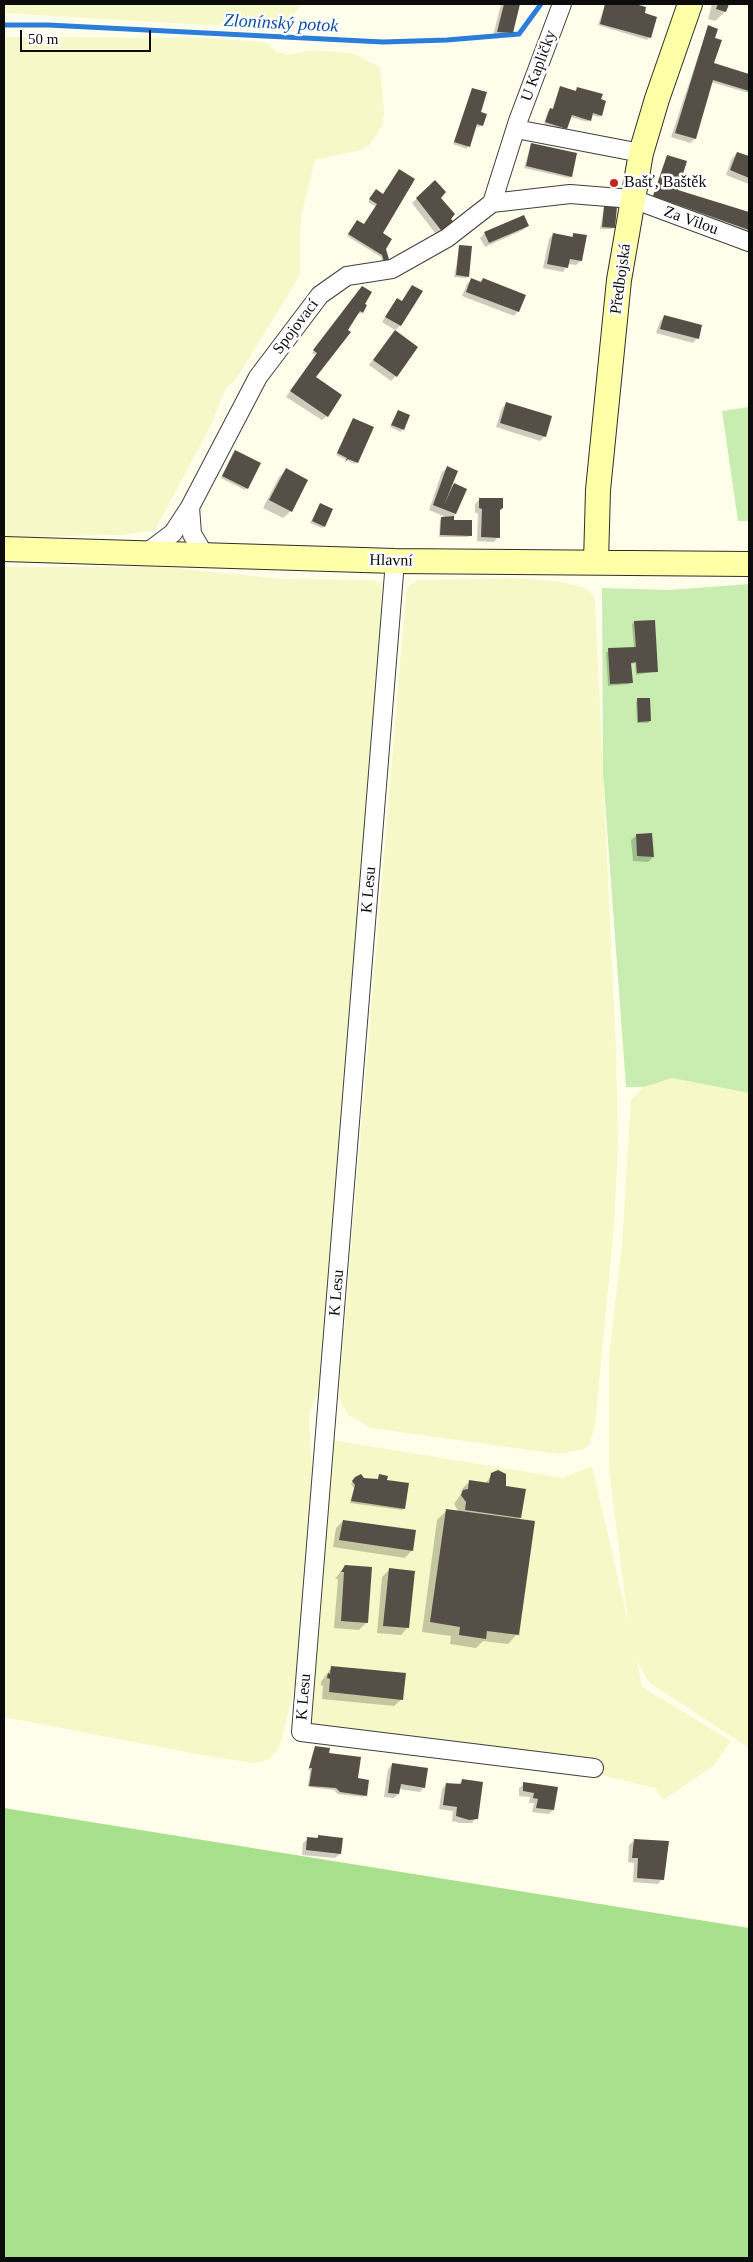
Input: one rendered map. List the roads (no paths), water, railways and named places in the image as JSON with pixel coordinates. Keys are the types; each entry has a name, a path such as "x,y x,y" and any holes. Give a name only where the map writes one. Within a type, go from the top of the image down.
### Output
{"street":[{"name":"U Kapličky","path":"492,203 516,129 562,4"},
{"name":"Předbojská","path":"596,562 598,490 619,280 641,153 657,99 690,4"},
{"path":"516,129 641,153"},
{"path":"492,203 570,194 633,199"},
{"name":"Za Vilou","path":"633,199 749,242"},
{"name":"Spojovací","path":"145,554 173,533 190,507 258,377 320,295 347,276 392,269 447,238 492,203"},
{"path":"190,507 192,534 204,554"},
{"name":"Hlavní","path":"4,549 396,561 749,564"},
{"name":"K Lesu","path":"396,561 301,1732 594,1768"}],"waterway":[{"name":"Zlonínský potok","path":"4,25 48,25 383,42 447,40 519,34 541,4"}],"place":[{"name":"Bašť, Baštěk","path":"614,183"}]}
